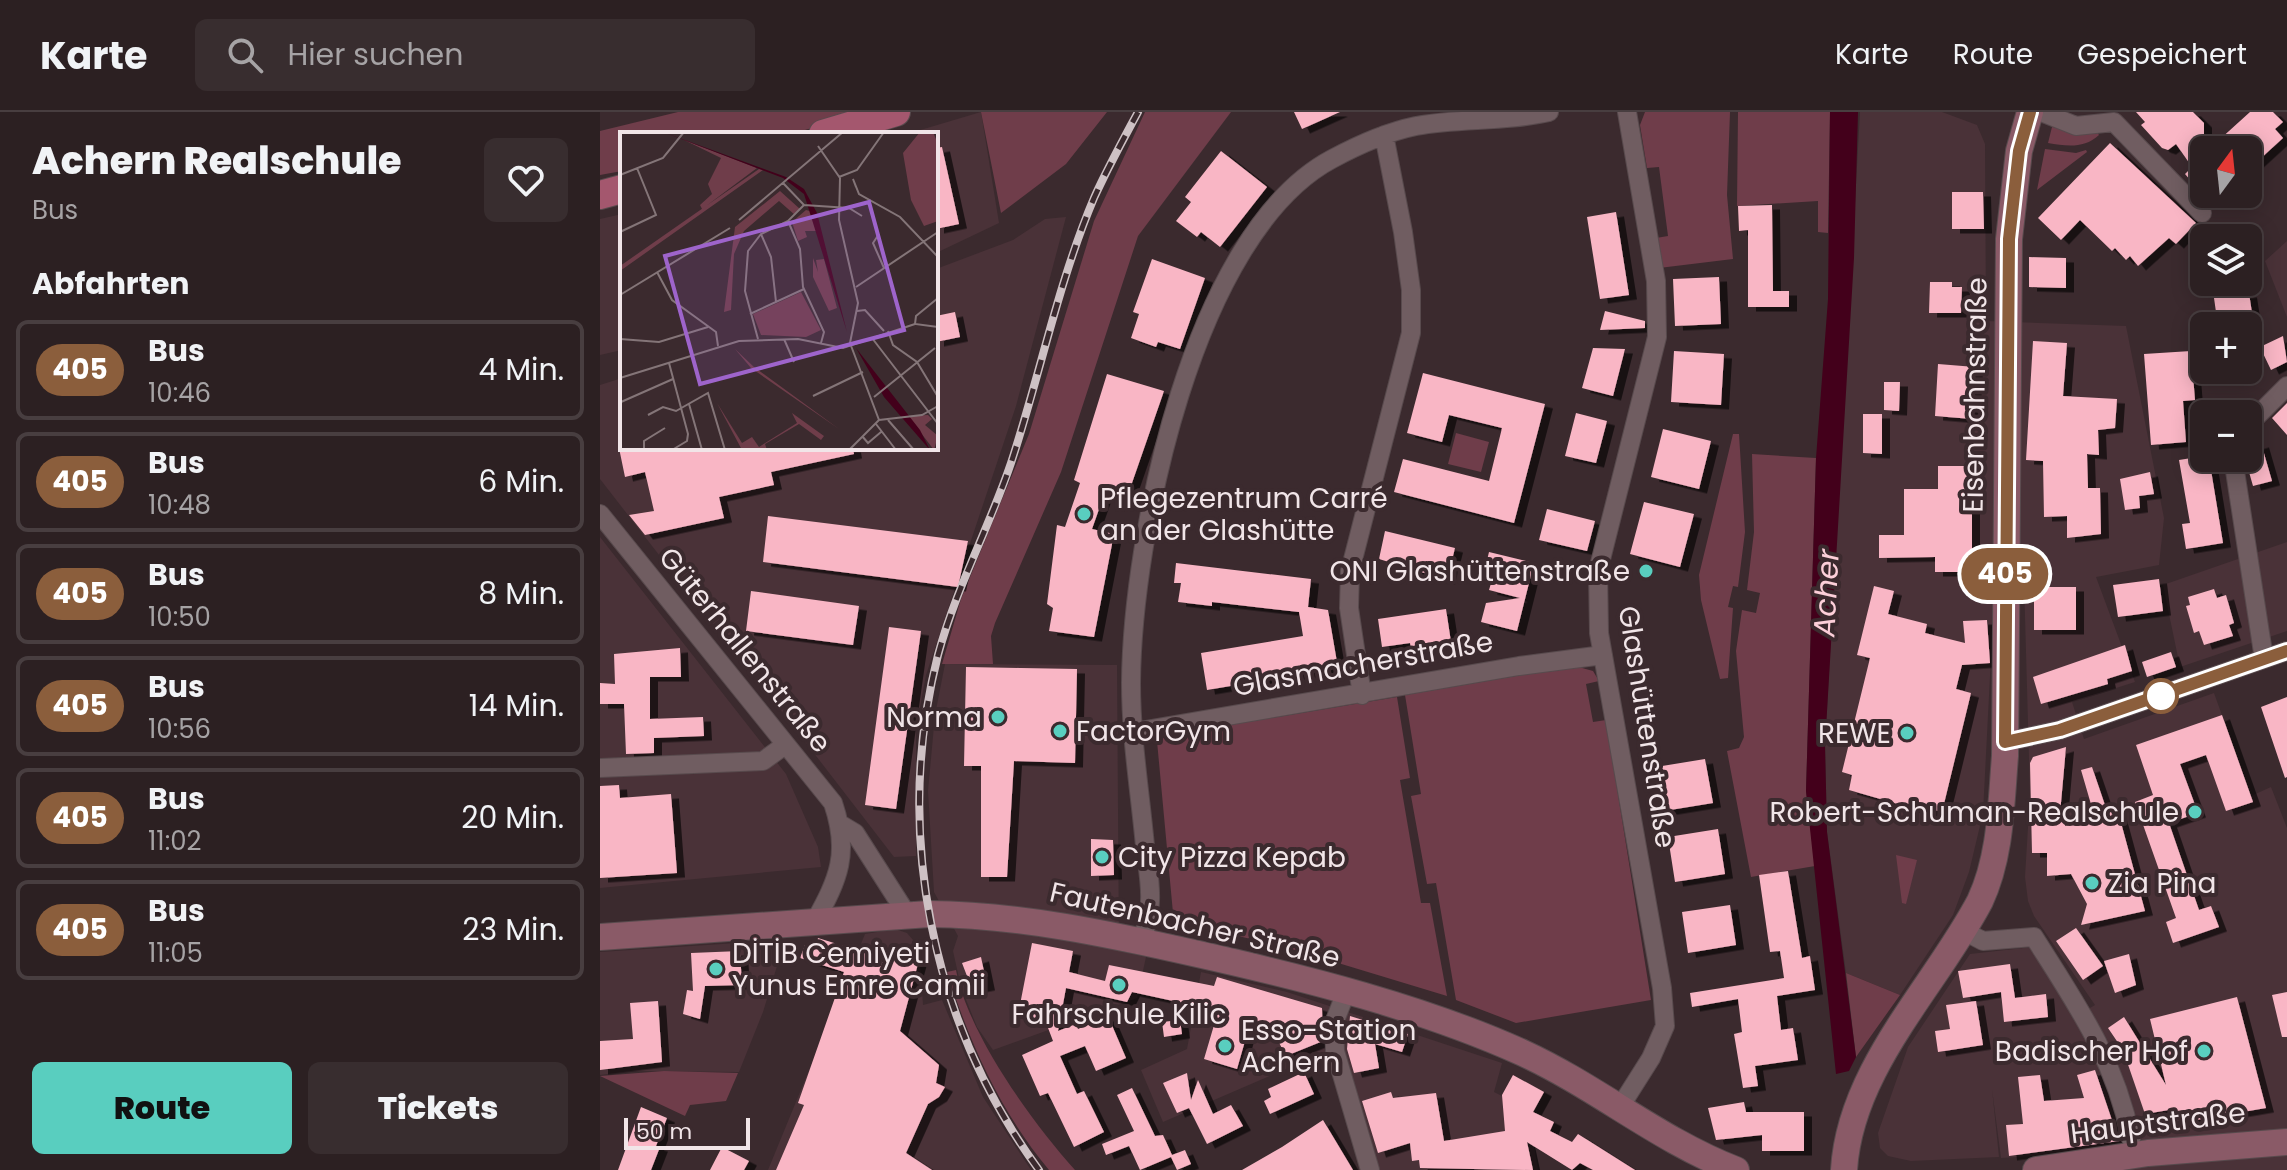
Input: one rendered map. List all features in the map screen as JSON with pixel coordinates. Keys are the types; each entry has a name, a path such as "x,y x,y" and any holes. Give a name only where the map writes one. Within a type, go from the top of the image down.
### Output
{"main road":[{"path":"830,132 896,112"},
{"path":"600,195 620,190"}],"street":[{"path":"1142,942 1150,901 1134,732 1133,624 1144,544 1181,392 1218,291 1247,239 1287,191 1330,160 1384,135 1418,126 1516,119 1549,112"},
{"name":"Glashüttenstraße","path":"1620,1107 1651,1058 1665,1026 1661,986 1599,633 1598,571 1657,337 1656,281 1627,112"},
{"name":"Eisenbahnstraße","path":"1844,1170 1851,1132 1876,1068 1964,931 1991,875 1998,834 2005,742 2009,239 2019,151 2030,112"},
{"path":"2041,112 2076,126 2090,128 2114,122 2202,213"},
{"path":"1362,695 1349,608 1350,571 1411,333 1411,290 1384,135"},
{"path":"2262,411 2287,386"},
{"path":"2235,472 2264,659"},
{"name":"Güterhallenstraße","path":"600,514 833,803 840,824 840,871 814,923"},
{"path":"2005,742 2060,730 2287,651"},
{"name":"Glasmacherstraße","path":"1134,732 1519,666 1603,655"},
{"path":"600,768 763,761 785,745"},
{"name":"Güterhallenstraße","path":"840,824 855,833 908,916"},
{"name":"Fautenbacher Straße","path":"600,937 908,916 998,916 1142,942 1285,973 1521,1052 1682,1144 1736,1170"},
{"path":"1964,931 1983,941 2034,937 2090,1026 2122,1096 2131,1139"},
{"path":"1346,992 1334,1023 1335,1051 1370,1170"},
{"name":"Hauptstraße","path":"2036,1170 2164,1161 2287,1142"}],"shaded area":[{"path":"678,112 868,112 798,132 620,132 620,171 600,175 600,131"},
{"path":"981,112 999,223 938,252 938,132 914,132"},
{"path":"981,112 1107,112 1066,164 1001,213"},
{"path":"1145,112 1231,112 1138,236 1061,472 995,623 991,636 993,664 942,664 961,599 1029,434 1094,221"},
{"path":"1645,112 1730,112 1727,195 1733,259 1659,268 1656,238 1668,236 1659,167 1647,168 1640,125"},
{"path":"1738,112 1830,112 1828,233 1818,232 1818,201 1737,206"},
{"path":"1860,112 1942,112 1977,125 1985,144 1986,321 2126,326 2164,518 2159,565 2096,577 2135,682 2072,702 2084,739 2214,693 2251,796 2271,787 2287,828 2287,1170 2033,1170 2032,1156 2001,1158 1992,1089 1999,1157 1911,1161 1888,1156 1880,1148 1878,1133 1908,1047 1970,954 2032,947 2078,1015 2095,1005 2034,916 2028,901 2025,877 2030,794 2024,581 1995,579 1983,813 1969,872 1953,915 1900,995 1846,973 1827,832 1825,745"},
{"path":"2052,127 2097,132 2099,135 2081,144 2048,143"},
{"path":"2045,149 2076,153 2086,150 2087,152 2037,190"},
{"path":"620,214 620,350 600,355 600,219"},
{"path":"1066,217 1016,406 926,675 916,729 916,856 894,857 766,691 771,683 761,664 743,663 600,479 600,385 620,379 620,450 938,450 938,268 1013,240 1045,219"},
{"path":"2287,241 2287,317 2265,261"},
{"path":"1456,433 1489,442 1481,472 1448,464"},
{"path":"1733,434 1739,434 1745,532 1738,587 1733,586 1728,607 1733,608 1728,678 1720,679 1701,600 1699,575"},
{"path":"1752,454 1816,458 1806,791 1815,866 1751,877 1727,751 1739,748 1744,737 1736,651 1742,610 1756,613 1760,593 1747,590 1754,532"},
{"path":"600,537 786,774 818,847 821,867 600,888"},
{"path":"2287,542 2287,631 2180,667 2163,585"},
{"path":"945,664 1117,665 1119,951 1146,957 1137,998 993,1050 977,1027 961,987 953,951 958,936 934,892 928,791 935,715"},
{"path":"1575,666 1593,671 1599,681 1586,684 1593,722 1606,720 1651,1000 1516,1023 1456,1000 1436,883 1427,884 1411,796 1421,794 1405,695"},
{"path":"1397,697 1410,778 1400,780 1421,903 1430,903 1447,996 1292,949 1177,921 1173,913 1157,741 1169,735"},
{"path":"1896,855 1917,860 1906,904 1902,903"},
{"path":"895,929 907,933 919,947 923,1005 942,1000 983,1097 1031,1170 768,1170 865,934"},
{"path":"785,940 763,1012 739,1072 632,1071 600,1075 600,952"},
{"path":"956,970 974,1022 1004,1076 1040,1128 1075,1170 1049,1170 1031,1148 1001,1100 976,1051 956,999 947,972"},
{"path":"1201,972 1287,992 1502,1063 1494,1092 1528,1109 1538,1170 1376,1170 1337,1047 1163,1122 1141,1070 1187,1049"},
{"path":"1846,973 1900,995 1856,1057"},
{"path":"664,1071 738,1073 726,1101 690,1105 685,1116 600,1076"}],"water":[{"name":"Acher","path":"1830,112 1858,112 1854,258 1825,745 1827,832 1856,1057 1849,1071 1836,1074 1806,791 1816,458 1828,299"}],"building":[{"path":"1294,112 1340,112 1302,129"},
{"path":"2136,112 2193,112 2204,123 2204,136 2190,136 2190,164 2176,144 2168,150 2162,148 2141,125 2145,122"},
{"path":"2250,112 2273,112 2283,122 2275,129 2283,138 2262,157 2262,136 2223,136"},
{"path":"2110,143 2196,223 2190,224 2190,229 2176,244 2169,238 2138,266 2130,256 2126,260 2115,248 2112,251 2080,220 2061,240 2038,218"},
{"path":"942,147 959,224 938,229 938,148"},
{"path":"1221,151 1267,187 1220,247 1201,232 1197,237 1176,221 1191,202 1185,197"},
{"path":"1952,192 1983,192 1984,229 1952,229"},
{"path":"1772,205 1773,291 1789,291 1789,307 1748,307 1748,230 1739,231 1738,206"},
{"path":"1616,212 1629,295 1600,299 1587,217"},
{"path":"2029,257 2066,258 2066,288 2029,287"},
{"path":"1152,259 1205,278 1180,349 1158,342 1156,347 1131,338 1139,314 1133,312"},
{"path":"1719,277 1721,324 1675,326 1673,279"},
{"path":"1930,282 1952,282 1952,287 1962,287 1961,313 1929,313"},
{"path":"2249,296 2252,312 2216,312 2214,298"},
{"path":"1605,311 1645,321 1645,328 1600,330"},
{"path":"955,312 960,337 938,342 938,316"},
{"path":"2283,336 2287,362 2271,370 2262,346"},
{"path":"2033,341 2067,343 2063,396 2117,399 2115,428 2098,430 2099,455 2087,454 2088,488 2100,488 2101,534 2067,538 2067,516 2044,517 2043,461 2026,460"},
{"path":"1593,348 1625,349 1613,396 1582,388"},
{"path":"1674,351 1724,354 1721,405 1671,402"},
{"path":"2190,351 2190,384 2194,384 2195,400 2183,401 2186,442 2151,445 2144,354"},
{"path":"1938,364 1975,367 1972,419 1935,416"},
{"path":"1423,373 1545,404 1514,523 1394,492 1403,459 1489,481 1502,428 1449,415 1442,442 1407,433"},
{"name":"Pflegezentrum Carré an der Glashütte","path":"1107,374 1164,391 1125,503 1104,495 1092,529 1114,534 1094,637 1049,631 1053,608 1047,604 1057,525 1065,527 1080,483 1074,480"},
{"path":"1884,382 1900,382 1899,411 1884,410"},
{"path":"2287,403 2287,435 2272,418"},
{"path":"1576,413 1607,421 1596,463 1565,456"},
{"path":"1863,414 1882,414 1882,454 1863,453"},
{"path":"1663,429 1711,441 1699,489 1651,477"},
{"path":"2262,446 2272,481 2253,486 2249,472 2262,472"},
{"path":"619,448 853,450 854,454 771,472 774,485 719,497 724,518 645,535 629,515 654,511 645,472 625,477"},
{"path":"2190,458 2190,472 2211,472 2223,543 2186,549 2182,524 2190,523 2179,460"},
{"path":"1938,466 1972,466 1972,572 1935,572 1935,557 1879,558 1879,535 1904,535 1904,489 1938,489"},
{"path":"2150,472 2154,494 2139,496 2140,508 2125,510 2120,479"},
{"path":"1644,502 1694,514 1680,567 1630,554"},
{"path":"1547,509 1595,521 1587,551 1539,540"},
{"path":"768,516 968,541 958,587 763,562"},
{"path":"1385,531 1455,548 1447,580 1379,559"},
{"path":"1489,552 1534,563 1517,631 1481,622 1486,603 1520,598 1489,590 1492,580 1483,577"},
{"path":"1176,563 1311,579 1308,607 1328,610 1338,668 1207,690 1201,653 1303,636 1299,612 1212,602 1212,606 1178,602 1181,583 1174,583"},
{"path":"2159,579 2163,611 2118,617 2113,585"},
{"name":"REWE","path":"1874,586 1894,591 1888,614 1927,624 1925,633 1965,643 1963,621 1987,620 1990,663 1962,665 1956,689 1971,693 1942,812 1930,809 1929,813 1849,790 1852,775 1842,772 1870,658 1857,655"},
{"path":"2034,587 2076,587 2076,630 2034,630"},
{"path":"2214,589 2217,598 2226,595 2234,623 2229,625 2233,636 2204,645 2199,631 2194,633 2186,606 2190,605 2188,597"},
{"path":"751,591 859,606 853,645 746,631"},
{"path":"1446,609 1451,642 1411,648 1410,643 1382,647 1378,619"},
{"path":"889,627 921,631 896,809 865,805"},
{"path":"2125,645 2132,671 2107,679 2108,684 2041,704 2033,677"},
{"path":"680,648 681,677 650,677 650,719 703,717 704,736 654,738 654,753 626,754 624,704 600,704 600,683 615,684 614,654"},
{"path":"2171,652 2176,667 2147,677 2142,662"},
{"path":"966,667 1077,669 1075,763 1014,761 1007,877 981,877 981,766 964,766"},
{"path":"2287,697 2287,777 2285,778 2261,707"},
{"path":"2222,715 2253,802 2226,811 2206,755 2180,764 2198,813 2169,823 2199,910 2211,906 2219,927 2173,943 2166,922 2176,918 2135,802 2153,795 2136,745"},
{"path":"2066,747 2060,814 2065,814 2065,826 2095,818 2081,770 2092,767 2107,811 2117,808 2145,911 2081,925 2087,904 2071,874 2047,876 2047,853 2032,853 2030,763 2033,757"},
{"path":"1705,759 1713,803 1664,811 1656,767"},
{"path":"619,785 620,798 671,794 677,873 600,878 600,786"},
{"path":"1718,829 1725,874 1675,882 1668,837"},
{"name":"City Pizza Kepab","path":"1091,839 1113,840 1114,875 1091,876"},
{"path":"1788,871 1802,958 1810,956 1815,990 1777,996 1781,1030 1793,1028 1798,1060 1755,1066 1758,1086 1743,1088 1734,1034 1742,1032 1738,999 1692,1007 1690,993 1784,978 1780,951 1770,952 1759,875"},
{"path":"1730,905 1736,945 1688,953 1682,912"},
{"path":"2076,928 2103,966 2083,980 2056,941"},
{"path":"818,938 876,956 879,947 919,960 900,1031 939,1065 936,1083 945,1087 939,1097 928,1104 906,1153 932,1170 776,1170 804,1105 798,1103 844,972 800,958 805,945 815,949"},
{"path":"1032,943 1073,951 1069,972 1105,981 1109,965 1214,986 1217,977 1322,1008 1323,1041 1286,1056 1274,1033 1249,1027 1237,1069 1204,1059 1217,1015 1228,1013 1132,992 1127,1002 1066,988 1058,1031 1076,1024 1078,1029 1108,1016 1126,1058 1096,1071 1085,1046 1060,1056 1077,1094 1084,1091 1104,1132 1074,1147 1048,1093 1040,1096 1022,1055 1053,1041 1045,1020 1018,1015"},
{"name":"DİTİB Cemiyeti Yunus Emre Camii","path":"740,951 742,985 705,986 700,1019 683,1014 687,990 693,991 691,953"},
{"path":"2129,954 2136,985 2115,993 2104,961"},
{"path":"981,957 987,986 972,989 962,963"},
{"path":"2010,964 2015,998 2046,994 2048,1017 2004,1022 2001,992 1963,998 1958,971"},
{"path":"2287,992 2287,1037 2282,1037 2272,995"},
{"name":"Badischer Hof","path":"2237,997 2266,1108 2173,1124 2169,1110 2145,1114 2123,1050 2108,1028 2124,1017 2166,1085 2150,1019"},
{"path":"658,1001 662,1062 600,1070 600,1041 633,1039 630,1003"},
{"path":"1976,1001 1983,1045 1938,1052 1935,1031 1950,1029 1946,1005"},
{"path":"1350,1016 1408,1034 1402,1052 1375,1044 1379,1068 1354,1073 1347,1049"},
{"path":"1180,1020 1182,1034 1164,1037 1162,1022"},
{"path":"2095,1070 2119,1141 2009,1156 2006,1125 2023,1124 2018,1077 2040,1075 2044,1101 2084,1098 2077,1075"},
{"path":"1304,1072 1314,1094 1270,1114 1264,1101 1271,1097 1268,1089"},
{"path":"1187,1073 1191,1100 1198,1080 1213,1114 1231,1105 1243,1126 1207,1144 1189,1108 1177,1113 1163,1083"},
{"path":"1513,1075 1544,1092 1533,1112 1554,1122 1550,1131 1572,1142 1578,1134 1635,1170 1593,1170 1580,1163 1572,1170 1527,1142 1533,1170 1420,1168 1419,1160 1412,1161 1410,1143 1378,1153 1362,1101 1391,1092 1393,1098 1436,1093 1444,1141 1505,1131 1502,1095"},
{"path":"1132,1088 1155,1136 1163,1135 1172,1155 1185,1150 1191,1164 1177,1170 1171,1157 1140,1170 1129,1146 1106,1155 1102,1144 1134,1131 1117,1095"},
{"path":"1744,1102 1746,1112 1804,1112 1804,1151 1762,1151 1762,1135 1716,1140 1708,1108"},
{"path":"641,1107 667,1118 656,1146 660,1147 651,1170 618,1170"},
{"path":"1323,1120 1353,1170 1242,1170 1282,1147"},
{"path":"722,1147 749,1161 744,1170 710,1170"}],"railway":[{"path":"1039,1170 1002,1113 971,1052 948,989 931,924 922,857 920,789 925,722 945,630 1011,463 1081,230 1099,187 1138,112"}],"bus line":[{"name":"405","path":"2030,112 2019,151 2009,239 2005,742 2060,730 2287,651"}],"place":[{"name":"Pflegezentrum Carré an der Glashütte","path":"1084,514"},
{"name":"ONI Glashüttenstraße","path":"1646,571"},
{"name":"Norma","path":"998,717"},
{"name":"FactorGym","path":"1060,731"},
{"name":"REWE","path":"1907,733"},
{"name":"Robert-Schuman-Realschule","path":"2195,812"},
{"name":"City Pizza Kepab","path":"1102,857"},
{"name":"Zia Pina","path":"2092,883"},
{"name":"DİTİB Cemiyeti Yunus Emre Camii","path":"716,969"},
{"name":"Fahrschule Kilic","path":"1119,985"},
{"name":"Esso-Station Achern","path":"1225,1046"},
{"name":"Badischer Hof","path":"2204,1051"}]}
